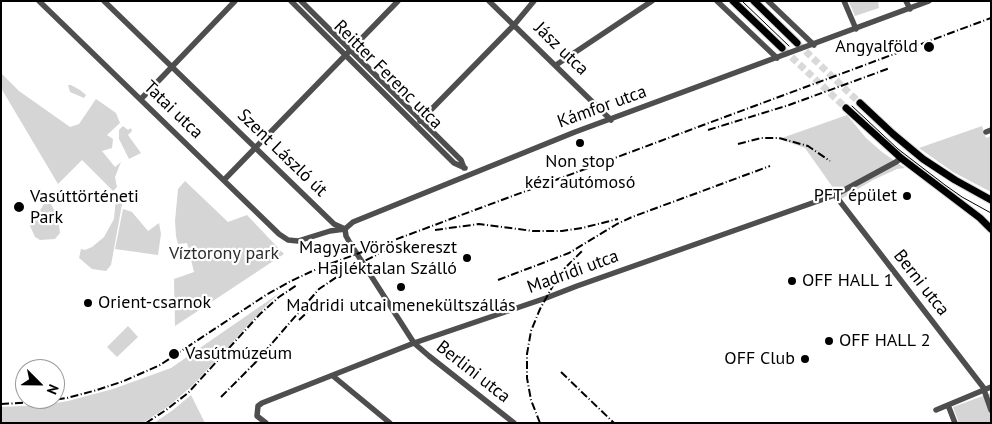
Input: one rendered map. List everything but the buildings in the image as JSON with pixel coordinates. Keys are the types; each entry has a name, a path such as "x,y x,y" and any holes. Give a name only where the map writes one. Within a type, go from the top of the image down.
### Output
{"main road":[{"path":"733,1 782,48"},
{"path":"754,1 797,43"},
{"path":"860,103 892,134 921,157 955,180 991,200"},
{"path":"846,108 900,158 980,218 991,229"}],"street":[{"name":"Tatai utca","path":"38,1 279,234 288,240"},
{"name":"Szent László út","path":"104,1 334,224 345,229"},
{"path":"141,99 235,1"},
{"name":"Reitter Ferenc utca","path":"291,1 419,122 454,163 466,172"},
{"name":"Reitter Ferenc utca","path":"301,1 348,53"},
{"path":"224,180 398,1"},
{"name":"Jász utca","path":"490,1 611,120"},
{"path":"419,122 514,25 534,1"},
{"path":"556,64 652,1"},
{"path":"717,1 777,58"},
{"path":"768,1 814,45"},
{"path":"844,1 856,29"},
{"path":"906,1 910,9"},
{"name":"Kámfor utca","path":"288,240 298,241 330,231 345,229 353,222 466,172 929,1"},
{"name":"Madridi utca","path":"266,423 257,416 256,412 258,406 262,403 414,343 835,195 898,162 900,158"},
{"name":"Berni utca","path":"835,195 988,388 991,410"},
{"path":"345,229 350,244 414,343"},
{"name":"Berlini utca","path":"414,343 514,423"},
{"path":"333,376 390,423"},
{"path":"936,410 988,388"},
{"path":"948,405 956,423"},
{"path":"502,423 507,418"}],"green space":[{"path":"878,1 879,8 855,16 849,2"},
{"path":"1,73 19,91 70,127 79,124 96,99 116,113 120,123 107,135 113,139 112,148 102,151 115,167 121,162 115,177 117,187 113,191 82,160 58,184 1,88"},
{"path":"68,85 80,90 86,95 84,98 70,92"},
{"path":"847,115 866,138 905,168 897,169 873,180 841,199 805,148 779,139"},
{"path":"123,126 128,130 131,128 132,131 128,135 141,153 129,159 119,139 119,130"},
{"path":"982,126 986,138 991,136 991,192 953,172 919,148"},
{"name":"Víztorony park","path":"185,181 228,222 247,215 284,254 175,326 174,279 194,272 187,243 178,244 176,236 175,221 178,189"},
{"path":"116,197 123,199 111,265 106,271 92,269 79,258 81,249 85,250 92,247 104,237 114,219"},
{"path":"44,204 51,204 58,218 60,233 55,239 40,240 35,237 30,226"},
{"path":"123,209 132,212 148,231 159,223 161,234 158,255 115,249"},
{"path":"278,294 193,385 169,406 143,423 1,423 1,407 15,406 15,409 65,409 65,402 113,389 171,368"},
{"path":"128,326 138,337 117,357 107,347"},
{"path":"991,393 991,423 959,423 953,407"},
{"path":"191,395 205,423 154,423 173,410"}],"tunnel":[{"path":"798,44 860,103"},
{"path":"784,50 846,108"}],"tram line":[{"path":"742,1 789,46"},
{"path":"852,106 898,149 962,197 991,213"}],"railway":[{"path":"1,404 67,398 124,381 160,365 266,295 319,268 991,18"},
{"path":"708,130 789,105 890,68"},
{"path":"738,144 761,138 779,138 808,146 830,161"},
{"path":"498,280 569,253 632,217 770,166"},
{"path":"435,230 479,224 533,231 562,231 618,219"},
{"path":"254,364 319,289 347,270 390,248"},
{"path":"540,423 531,400 527,378 527,354 531,331 540,309 555,282 566,267 583,250"},
{"path":"146,423 188,393 260,314 279,297 297,285"},
{"path":"299,320 317,303"},
{"path":"221,397 258,360"},
{"path":"561,372 614,423"}],"place":[{"name":"Angyalföld","path":"929,47"},
{"name":"Non stop kézi autómosó","path":"580,143"},
{"name":"PFT épület","path":"907,196"},
{"name":"Vasúttörténeti Park","path":"19,207"},
{"name":"Magyar Vöröskereszt Hajléktalan Szálló","path":"467,258"},
{"name":"OFF HALL 1","path":"792,281"},
{"name":"Madridi utcai menekültszállás","path":"401,287"},
{"name":"Orient-csarnok","path":"88,303"},
{"name":"OFF HALL 2","path":"829,341"},
{"name":"Vasútmúzeum","path":"174,354"},
{"name":"OFF Club","path":"805,359"}]}
